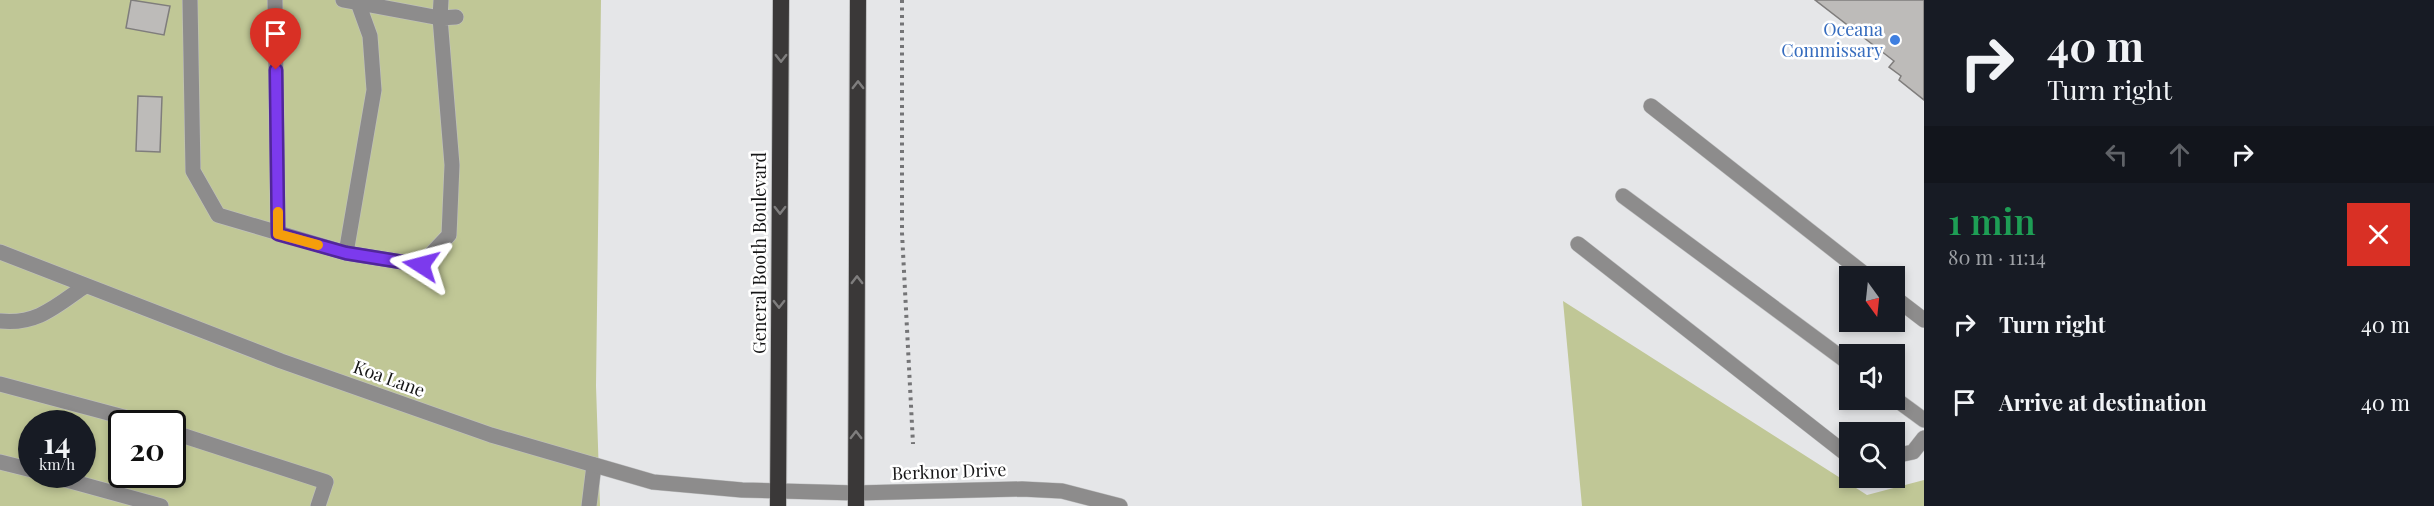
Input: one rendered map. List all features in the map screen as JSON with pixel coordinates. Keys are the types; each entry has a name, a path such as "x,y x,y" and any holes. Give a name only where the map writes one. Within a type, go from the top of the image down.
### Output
{"highway":[{"name":"General Booth Boulevard","path":"778,498 781,0"},
{"path":"856,500 858,0"}],"street":[{"path":"190,0 193,171 218,215 346,253 421,265 448,236 452,165 440,18 441,0"},
{"path":"275,0 278,234"},
{"path":"346,253 374,90 370,36 352,1"},
{"path":"352,1 440,18 456,17"},
{"path":"1650,106 1854,266"},
{"path":"1623,196 1839,356"},
{"path":"1578,244 1839,448"},
{"name":"Koa Lane","path":"0,252 281,361 491,435 652,482 778,498"},
{"path":"0,321 18,323 39,317 85,286"},
{"path":"1905,306 1924,321"},
{"path":"0,384 108,413"},
{"path":"1905,406 1924,420"},
{"path":"186,437 326,482 318,506"},
{"path":"1905,454 1913,452 1924,438"},
{"path":"0,462 18,466"},
{"path":"589,506 594,465"},
{"path":"95,488 160,506"},
{"name":"Berknor Drive","path":"778,498 856,500 1022,489 1062,491 1120,506"}],"path":[{"path":"902,0 902,233 913,444"}],"green space":[{"path":"0,0 601,0 596,386 600,506 0,506"},
{"path":"1563,301 1839,477 1839,488 1856,488 1867,495 1894,488 1905,488 1905,485 1924,480 1924,506 1582,506"}],"building":[{"path":"131,0 170,6 164,35 126,28"},
{"name":"Oceana Commissary","path":"1815,0 1924,0 1924,100 1899,80 1901,76 1889,67 1894,61"},
{"path":"138,96 162,97 160,152 136,151"}],"slow traffic":[{"path":"278,212 278,234 318,245"}],"place":[{"name":"Oceana Commissary","path":"1895,40"}],"route":[{"path":"276,70 278,234 346,253 421,265"}]}
